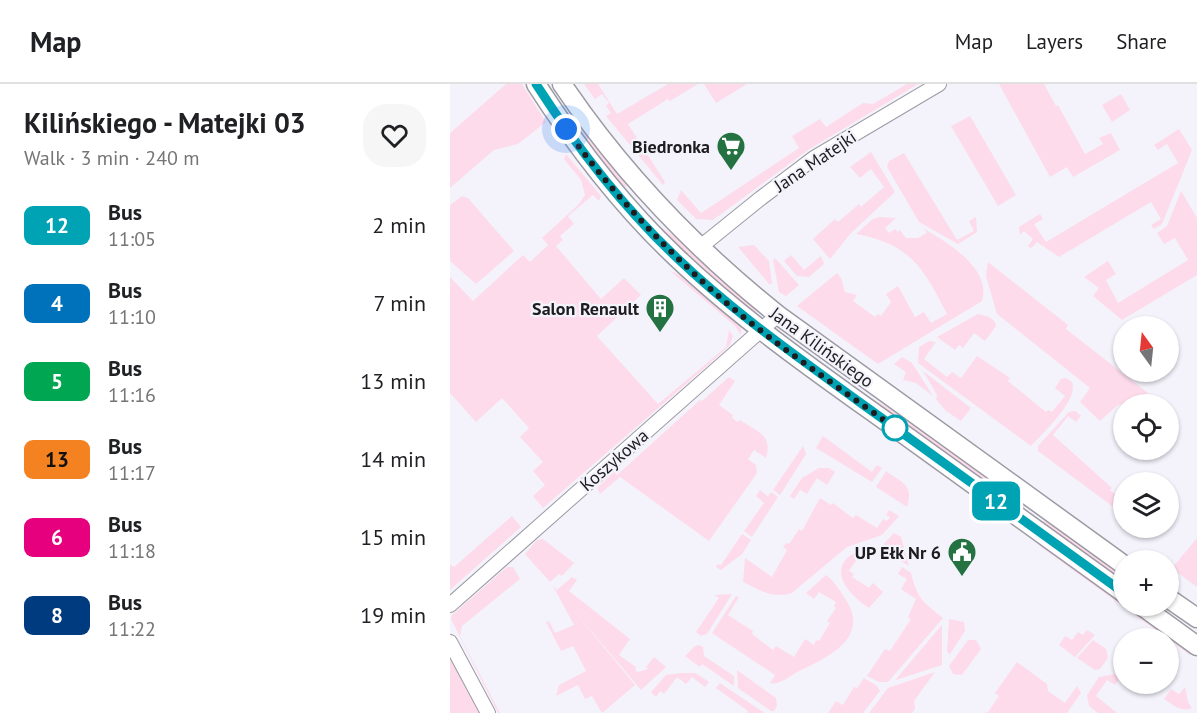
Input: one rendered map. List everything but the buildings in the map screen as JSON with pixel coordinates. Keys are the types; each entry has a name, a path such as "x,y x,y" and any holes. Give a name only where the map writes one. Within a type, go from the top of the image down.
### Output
{"street":[{"name":"Jana Kilińskiego","path":"536,84 573,139 636,215 676,257 760,330 1113,585"},
{"name":"Jana Kilińskiego","path":"562,84 614,157 655,204 699,248 778,315 1113,557"},
{"name":"Jana Matejki","path":"699,248 814,158 939,84"},
{"name":"Koszykowa","path":"450,605 778,315"},
{"path":"1179,606 1197,618"},
{"path":"1156,616 1197,646"},
{"path":"450,642 488,713"}],"shaded area":[{"path":"506,84 522,84 546,122 518,144 494,150 450,188 450,133"},
{"path":"584,84 598,84 617,114 668,84 698,84 670,101 668,99 628,124 665,182 663,185 606,116 611,113 606,106 609,103 602,94 595,99"},
{"path":"704,84 747,84 716,103"},
{"path":"907,84 918,84 808,150 713,220 696,219 677,200 681,190 701,213 799,148 792,136 820,119 826,127 863,103 873,104"},
{"path":"999,84 1044,84 1085,154 1103,144 1099,138 1111,133 1120,150 1073,177 1067,167 1050,177"},
{"path":"1121,94 1130,110 1112,122 1102,105"},
{"path":"970,116 1016,195 998,206 951,126"},
{"path":"582,125 630,186 619,187 575,130"},
{"path":"1179,129 1192,150 1162,224 1154,229 1151,225 1161,219 1151,202 1059,257 1037,242 1031,248 1028,246 1033,239 1024,231 1020,235 1019,227 1040,214 1043,219 1034,224 1046,242 1178,163 1167,144 1158,150 1154,145"},
{"path":"871,152 895,192 850,234 830,259 813,239 835,219 838,222 859,204 861,207 884,187 871,169 860,178 850,167"},
{"path":"904,153 957,240 974,231 969,221 976,217 977,232 958,244 919,222 887,167 889,161"},
{"path":"566,154 601,196 599,201 593,195 568,216 574,224 560,236 563,240 556,246 601,299 624,278 641,295 597,336 658,404 726,347 729,330 733,336 730,345 708,365 543,508 533,496 545,485 533,471 543,462 520,437 529,428 502,398 476,422 450,393 450,277 473,301 523,255 530,262 548,245 542,238 579,204 585,195 581,180 564,159"},
{"path":"1181,191 1197,218 1197,275 1129,316 1117,316 1093,296 1099,288 1084,277 1108,261 1116,274 1106,280 1118,303 1188,260 1175,238 1164,244 1157,233 1167,226"},
{"path":"462,196 468,198 514,251 476,284 450,261 450,205"},
{"path":"636,203 659,226 682,241 756,309 757,314 755,316 675,248"},
{"path":"896,218 885,228 889,233 895,229 898,232 900,230 906,238 918,238 927,233 923,228 943,241 965,257 974,267 983,289 982,301 878,364 797,306 837,273 845,292 857,295 853,301 875,317 878,314 881,316 891,302 886,294 898,286 915,317 924,312 931,323 947,314 930,283 913,260 890,244 856,234 873,219"},
{"path":"754,245 769,261 772,284 769,284 738,247"},
{"path":"791,255 804,270 821,256 824,264 809,277 797,276 784,261"},
{"path":"775,258 799,285 786,296 779,292 773,260"},
{"path":"988,262 1068,325 1066,329 1113,366 1113,382 1134,382 1148,393 1113,394 1113,409 1100,421 1080,402 1090,388 997,314 986,276"},
{"path":"669,270 687,279 738,322 741,335 735,326"},
{"path":"978,314 989,317 995,322 996,326 985,341 974,333 963,348 959,345 955,350 937,337"},
{"path":"929,341 936,342 924,359 947,377 952,372 961,378 977,356 1010,378 1008,381 1046,412 1048,410 1052,412 1065,396 1055,388 1061,379 1066,378 1072,382 1073,389 1070,398 1059,416 1031,446 918,363 919,347"},
{"path":"795,344 868,396 918,425 1027,504 1022,511 793,346"},
{"path":"902,357 912,363 933,396 916,383 903,380 906,372 894,364"},
{"path":"923,371 971,408 961,421 946,411 936,399 937,395"},
{"path":"729,377 735,381 719,405 733,415 732,418 738,422 740,420 762,434 768,450 766,458 754,450 748,459 756,465 757,473 709,541 620,477 600,494 597,488 614,472 617,475"},
{"path":"1075,411 1081,416 1076,422 1068,416 1053,435 1112,488 1110,490 1113,492 1112,506 1038,451 1038,446 1069,412"},
{"path":"823,436 872,472 877,465 882,468 872,482 816,448"},
{"path":"803,446 806,454 780,495 773,490"},
{"path":"819,468 829,468 835,472 827,485 817,478 807,494 800,490 794,499 790,496 802,478"},
{"path":"886,471 908,489 907,507 876,487"},
{"path":"760,490 768,496 771,492 778,497 752,537 744,531 764,503 756,496"},
{"path":"820,498 831,505 833,503 853,518 856,515 877,528 883,519 887,521 890,517 886,515 889,510 899,516 882,535 847,547 792,593 772,594 743,582 745,558 772,577 787,550 783,547 786,543 789,544 799,529 802,531"},
{"path":"512,516 521,527 450,590 450,564 454,567"},
{"path":"1046,518 1113,567 1113,578 1041,525"},
{"path":"894,533 901,537 909,566 880,548"},
{"path":"742,534 751,540 742,554 721,570 716,567 718,564 721,565"},
{"path":"1197,538 1197,587 1179,574 1179,560"},
{"path":"543,539 574,563 562,576 559,574 550,582 525,554 537,540"},
{"path":"1037,544 1046,546 1113,595 1113,599"},
{"path":"870,547 875,550 868,560 859,556 849,571 854,574 852,577 869,588 873,583 883,592 869,608 850,592 841,574 842,566 847,559 856,552"},
{"path":"507,567 513,567 520,579 462,626 460,636 500,713 498,713 451,619 452,615"},
{"path":"902,567 911,573 922,599 943,618 888,682 879,682 867,676 885,649 890,651 911,619 908,617 916,599 901,589 907,579 898,574"},
{"path":"826,575 838,588 851,611 853,623 850,634 834,652 785,680 770,683 775,675 712,633 736,596 739,597 728,615 753,631 752,634 773,650 776,646 794,657 805,639 814,645 816,640 819,641 830,623 827,621 836,608 834,606 836,602 819,592 814,599 806,593"},
{"path":"572,577 577,580 569,591 630,639 619,655 636,667 635,670 638,672 648,669 646,667 654,657 666,667 641,690 571,607 635,685 602,713 592,696 585,699 578,685 556,696 559,685 586,671 573,646 561,651 546,622 549,621 555,633 574,625 553,586 557,590"},
{"path":"732,594 707,634 701,636 696,632 719,598 714,595"},
{"path":"1136,616 1142,616 1158,628 1153,628"},
{"path":"949,619 964,622 965,631 950,654 947,652"},
{"path":"942,625 942,665 896,680 896,679"},
{"path":"1087,630 1095,635 1075,657 1059,645 1065,636 1072,640 1078,632 1083,635"},
{"path":"968,640 976,640 981,649 962,675 953,674 949,666"},
{"path":"1093,640 1106,649 1108,658 1100,669 1095,670 1077,658"},
{"path":"1179,643 1191,652 1190,655 1179,647"},
{"path":"699,645 703,647 704,656 734,676 734,686 702,664 700,667 685,656"},
{"path":"450,654 481,713 450,713"},
{"path":"1017,662 1047,684 1048,691 1065,703 1077,686 1081,693 1067,713 984,713 988,712 999,696 995,693"},
{"path":"737,670 776,698 777,706 774,711 738,688"},
{"path":"935,672 914,701 915,709 912,713 869,713 888,688"},
{"path":"695,673 709,682 705,687 692,677 686,684 677,677 664,694 660,691 656,697 651,692 666,675"},
{"path":"1113,674 1113,684 1107,680 1096,696 1117,713 1098,713 1089,706 1087,695 1099,677"},
{"path":"864,678 877,686 880,691 863,713 828,713 836,701 843,705 854,687 857,688"},
{"path":"720,683 764,713 747,713 748,711 716,688"},
{"path":"1185,687 1188,702 1192,708 1181,709 1164,699 1168,694 1179,694"}],"bus line":[{"name":"12","path":"536,84 573,139 623,201 676,257 724,301 785,349 1113,585"}],"place":[{"name":"Biedronka","path":"731,172"},
{"name":"Salon Renault","path":"660,334"},
{"name":"UP Ełk Nr 6","path":"962,578"}],"route":[{"path":"566,129 598,172 648,229 724,301 785,349 895,428"}]}
